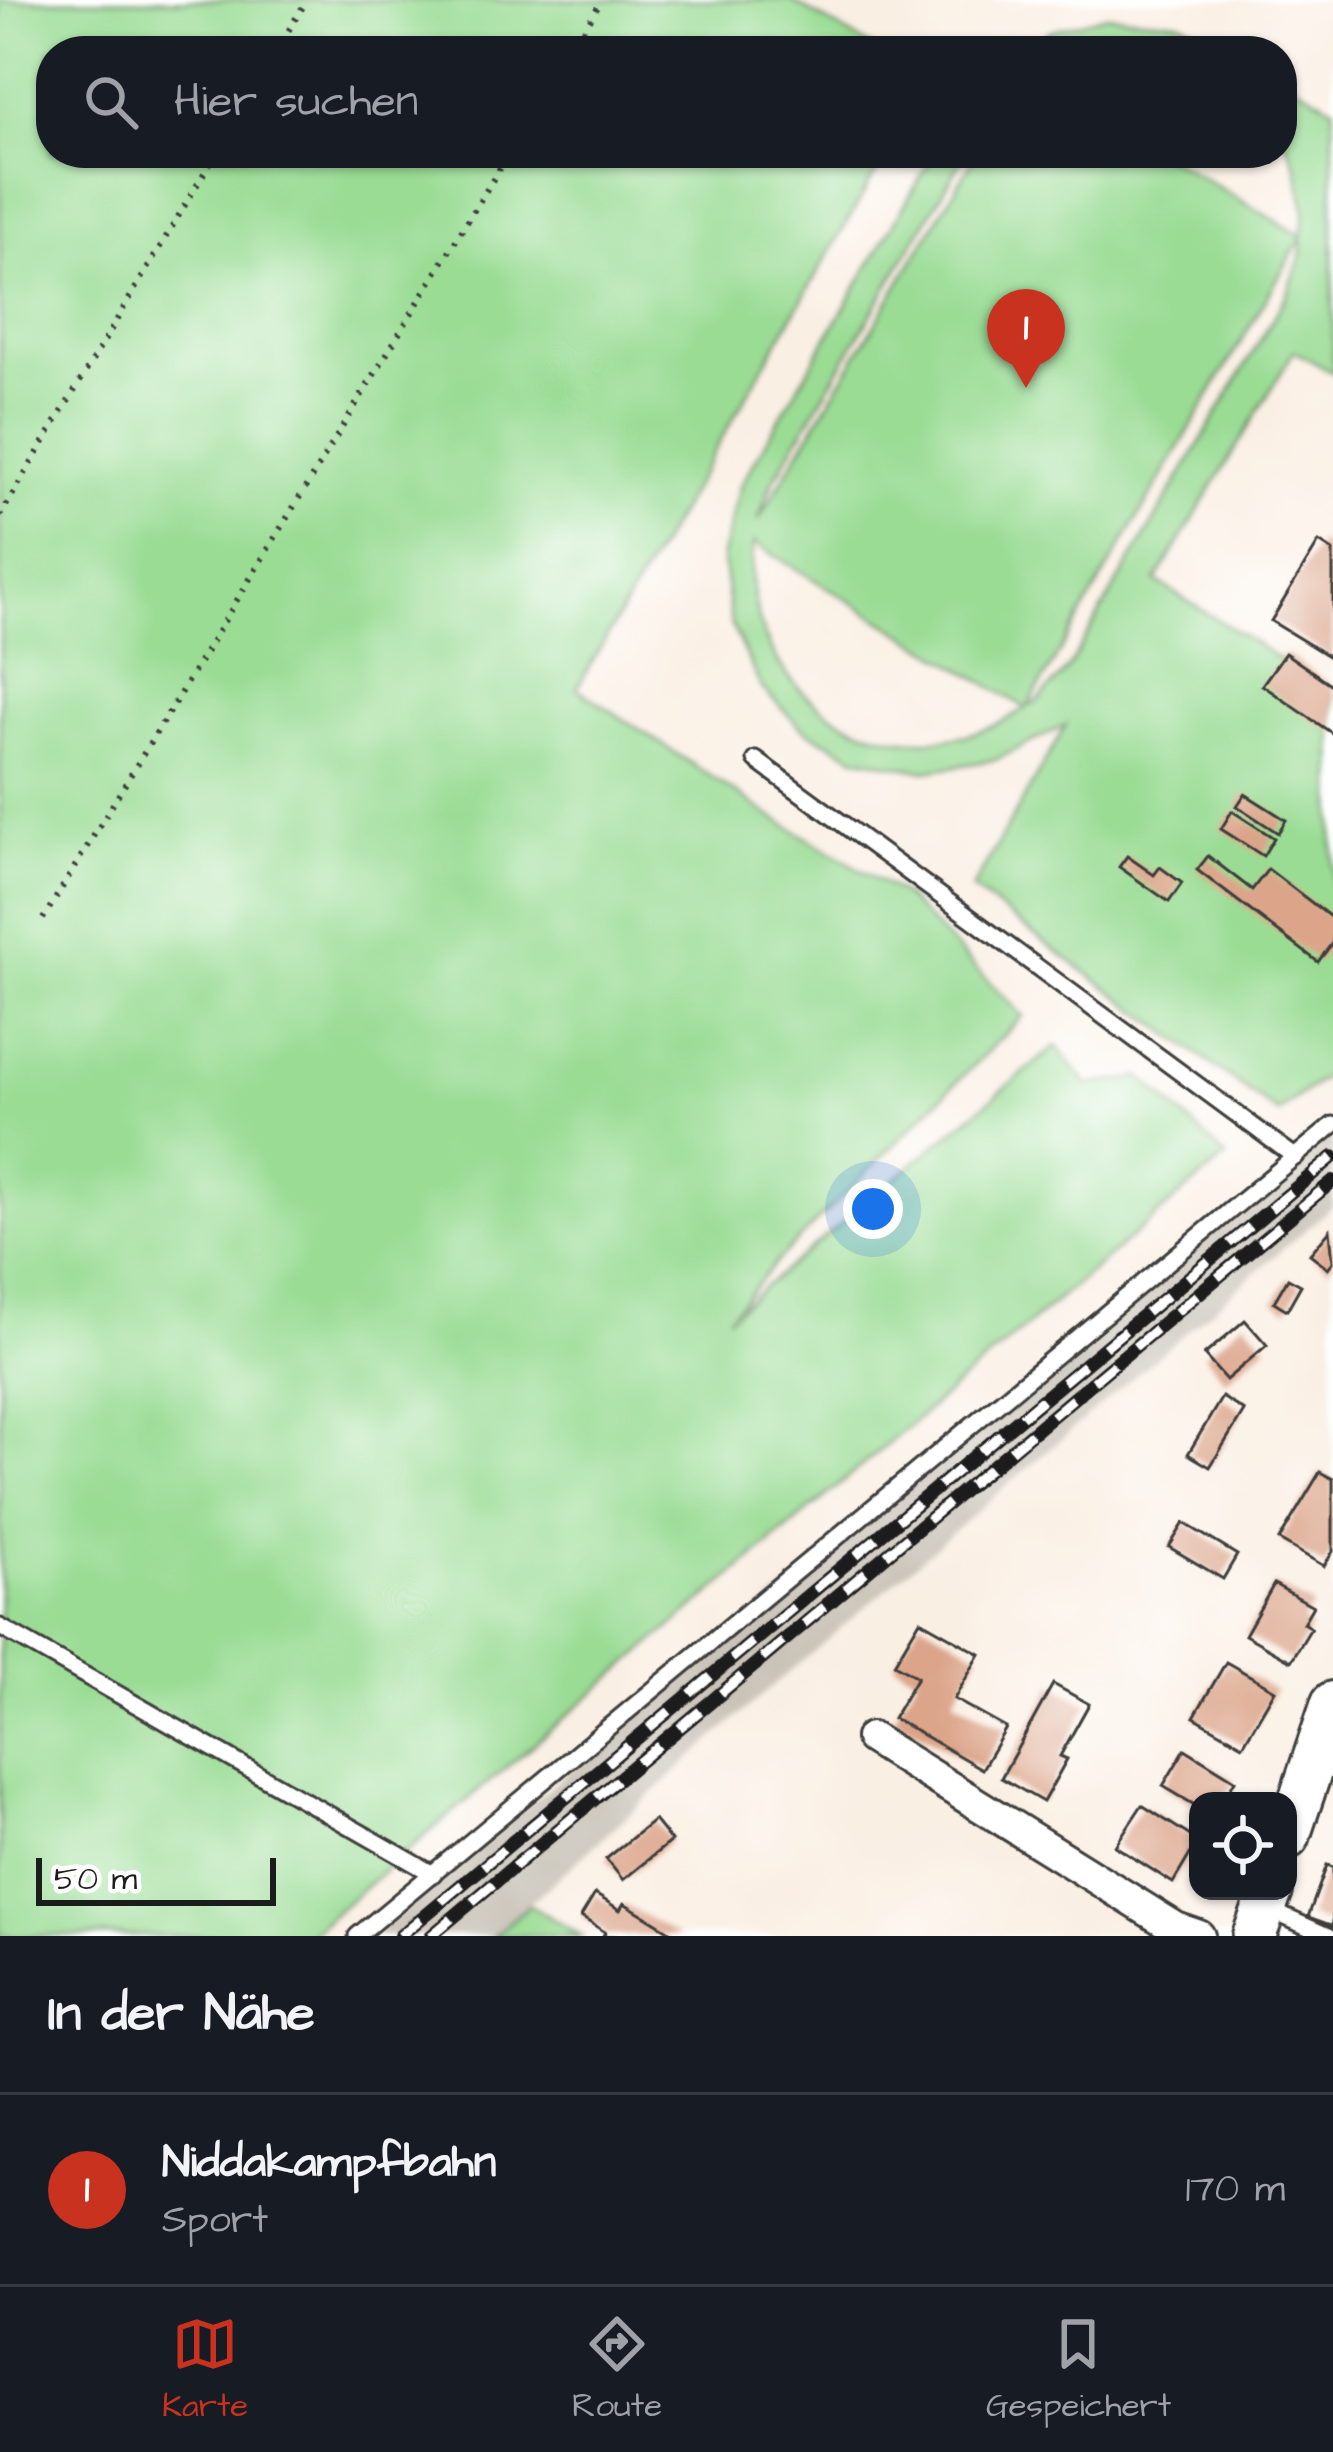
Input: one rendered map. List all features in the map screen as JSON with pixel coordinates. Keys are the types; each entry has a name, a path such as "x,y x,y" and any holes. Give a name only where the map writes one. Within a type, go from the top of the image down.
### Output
{"street":[{"path":"1297,1812 1330,1718"},
{"path":"871,1738 1176,1928 1199,1936"}],"lane":[{"path":"756,760 1295,1157"},
{"path":"357,1936 1333,1125"},
{"path":"0,1628 433,1874"},
{"path":"1263,1912 1328,1936"}],"path":[{"path":"285,36 307,0"},
{"path":"580,36 602,0"},
{"path":"0,516 207,168"},
{"path":"44,919 500,168"}],"shaded area":[{"path":"1333,1129 1333,1206 758,1699 493,1936 373,1936"}],"green space":[{"path":"0,0 790,0 852,36 36,36 36,168 878,168 577,688 769,815 903,895 1023,1016 779,1259 728,1317 1056,1046 1088,1085 1142,1077 1226,1157 307,1936 0,1936"},
{"path":"1107,15 1179,21 1211,36 1042,36"},
{"path":"1297,86 1333,107 1333,373 1294,351 1156,581 1333,693 1333,1070 1278,1113 972,889 1066,725 995,760 925,771 856,757 802,728 761,687 731,624 722,555 740,486 926,168 957,168 772,483 758,521 968,168 1186,168 1302,236 1305,210 1297,168","holes":["1302,237 1302,252 1288,293 1068,668 1028,706","754,543 1026,708 977,732 927,740 879,734 834,716 797,686 770,646 754,598"]},
{"path":"529,1905 582,1936 493,1936"}],"building":[{"path":"1319,542 1333,551 1333,659 1271,621"},
{"path":"1285,653 1333,686 1333,734 1262,685"},
{"path":"1245,794 1286,820 1278,833 1237,806"},
{"path":"1232,811 1274,838 1263,856 1221,829"},
{"path":"1127,856 1154,875 1160,867 1182,883 1169,902 1119,867"},
{"path":"1208,856 1252,890 1268,869 1333,919 1333,942 1318,962 1197,870"},
{"path":"1330,1230 1333,1262 1328,1268 1310,1254"},
{"path":"1288,1278 1301,1285 1287,1310 1274,1302"},
{"path":"1245,1320 1267,1345 1226,1380 1204,1355"},
{"path":"1222,1397 1244,1411 1210,1467 1188,1454"},
{"path":"1320,1472 1333,1479 1333,1551 1324,1566 1279,1540"},
{"path":"1184,1523 1237,1555 1223,1579 1169,1547"},
{"path":"1274,1584 1313,1606 1303,1623 1311,1628 1291,1661 1245,1635"},
{"path":"920,1620 980,1654 954,1699 1006,1728 982,1769 893,1718 917,1677 894,1664"},
{"path":"1226,1662 1275,1690 1243,1745 1194,1717"},
{"path":"1053,1684 1089,1704 1060,1756 1067,1759 1043,1802 1001,1778"},
{"path":"1185,1749 1235,1780 1228,1792 1189,1792 1189,1802 1163,1786"},
{"path":"1142,1805 1189,1835 1189,1856 1173,1883 1115,1846"},
{"path":"654,1820 671,1841 623,1880 606,1859"},
{"path":"1327,1865 1333,1867 1333,1926 1308,1917"},
{"path":"595,1894 620,1910 624,1903 678,1936 603,1936 605,1932 581,1917"}],"railway":[{"path":"400,1936 1333,1157"},
{"path":"431,1936 1333,1181"}],"place":[{"name":"Niddakampfbahn","path":"1026,388"}]}
